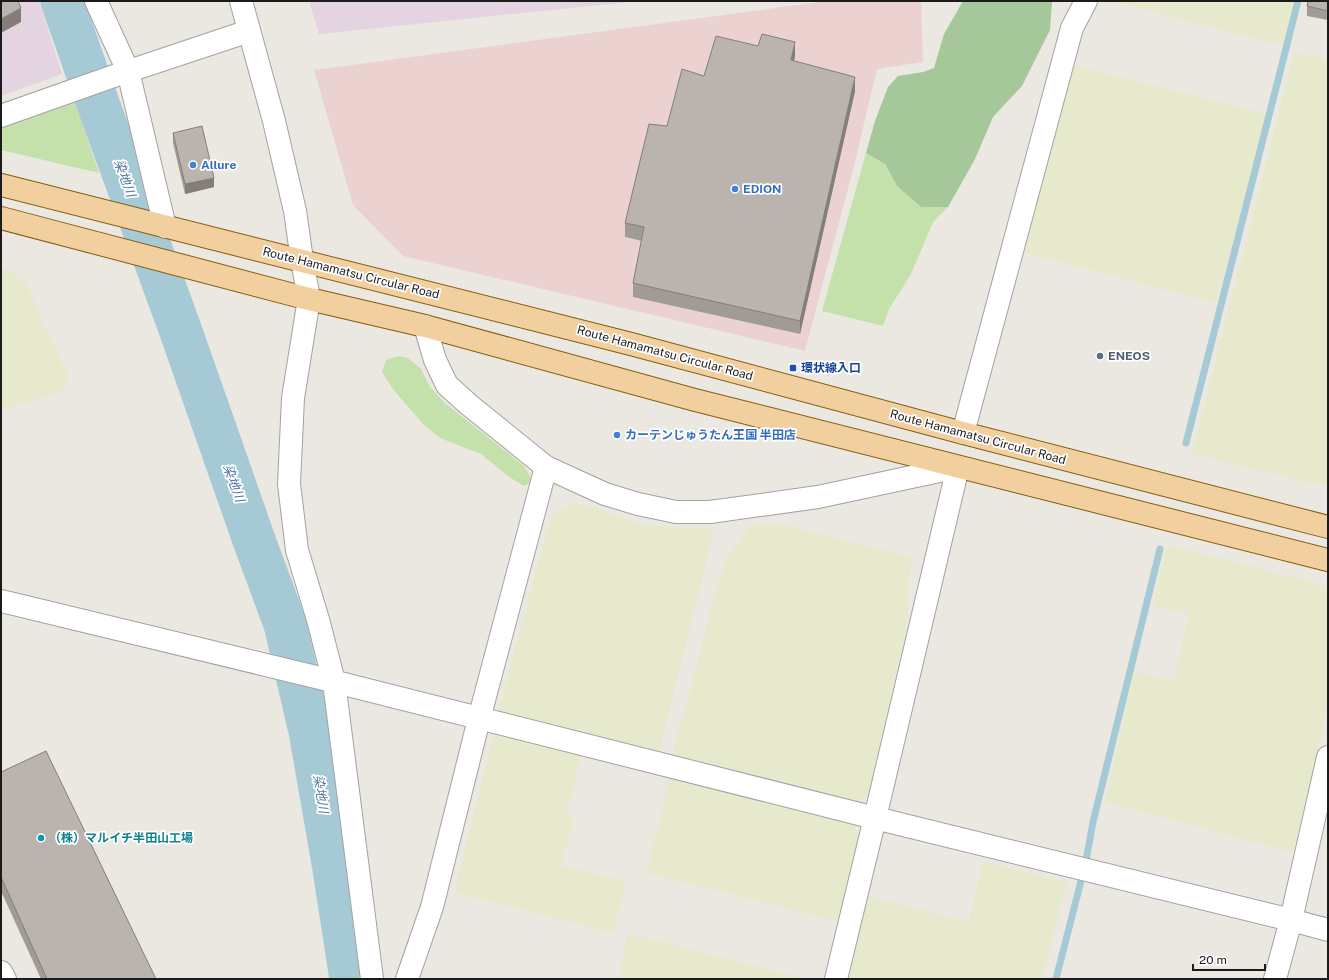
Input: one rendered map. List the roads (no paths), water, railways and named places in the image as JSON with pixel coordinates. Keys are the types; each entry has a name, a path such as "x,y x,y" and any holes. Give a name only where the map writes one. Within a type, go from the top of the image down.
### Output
{"main road":[{"name":"Route Hamamatsu Circular Road","path":"1,184 165,227 302,260 631,344 963,433 1328,527"},
{"path":"1,218 309,299 425,326 687,398 1328,560"}],"street":[{"path":"96,1 121,74 165,227"},
{"path":"241,1 274,122 295,211 309,299 293,398 289,484 297,550 319,623 372,979"},
{"path":"963,433 1072,28 1086,1"},
{"path":"1,116 121,74 249,32"},
{"path":"425,326 435,360 447,385 468,404 546,467 605,494 638,504 676,512 710,512 818,497 958,467 836,979"},
{"path":"407,979 432,907 479,719 546,467"},
{"path":"1,601 327,680 1328,930"},
{"path":"1275,979 1291,920 1328,757"},
{"path":"1,972 5,979"}],"waterway":[{"name":"染地川","path":"62,1 285,624 310,731 351,979"},
{"path":"1186,443 1298,1"},
{"path":"1086,861 1093,822 1160,549"},
{"path":"1056,979 1082,877"}],"place":[{"name":"Allure","path":"193,165"},
{"name":"EDION","path":"735,189"},
{"name":"ENEOS","path":"1100,356"},
{"name":"環状線入口","path":"793,368"},
{"name":"カーテンじゅうたん王国 半田店","path":"617,435"},
{"name":"（株）マルイチ半田山工場","path":"41,838"}]}
